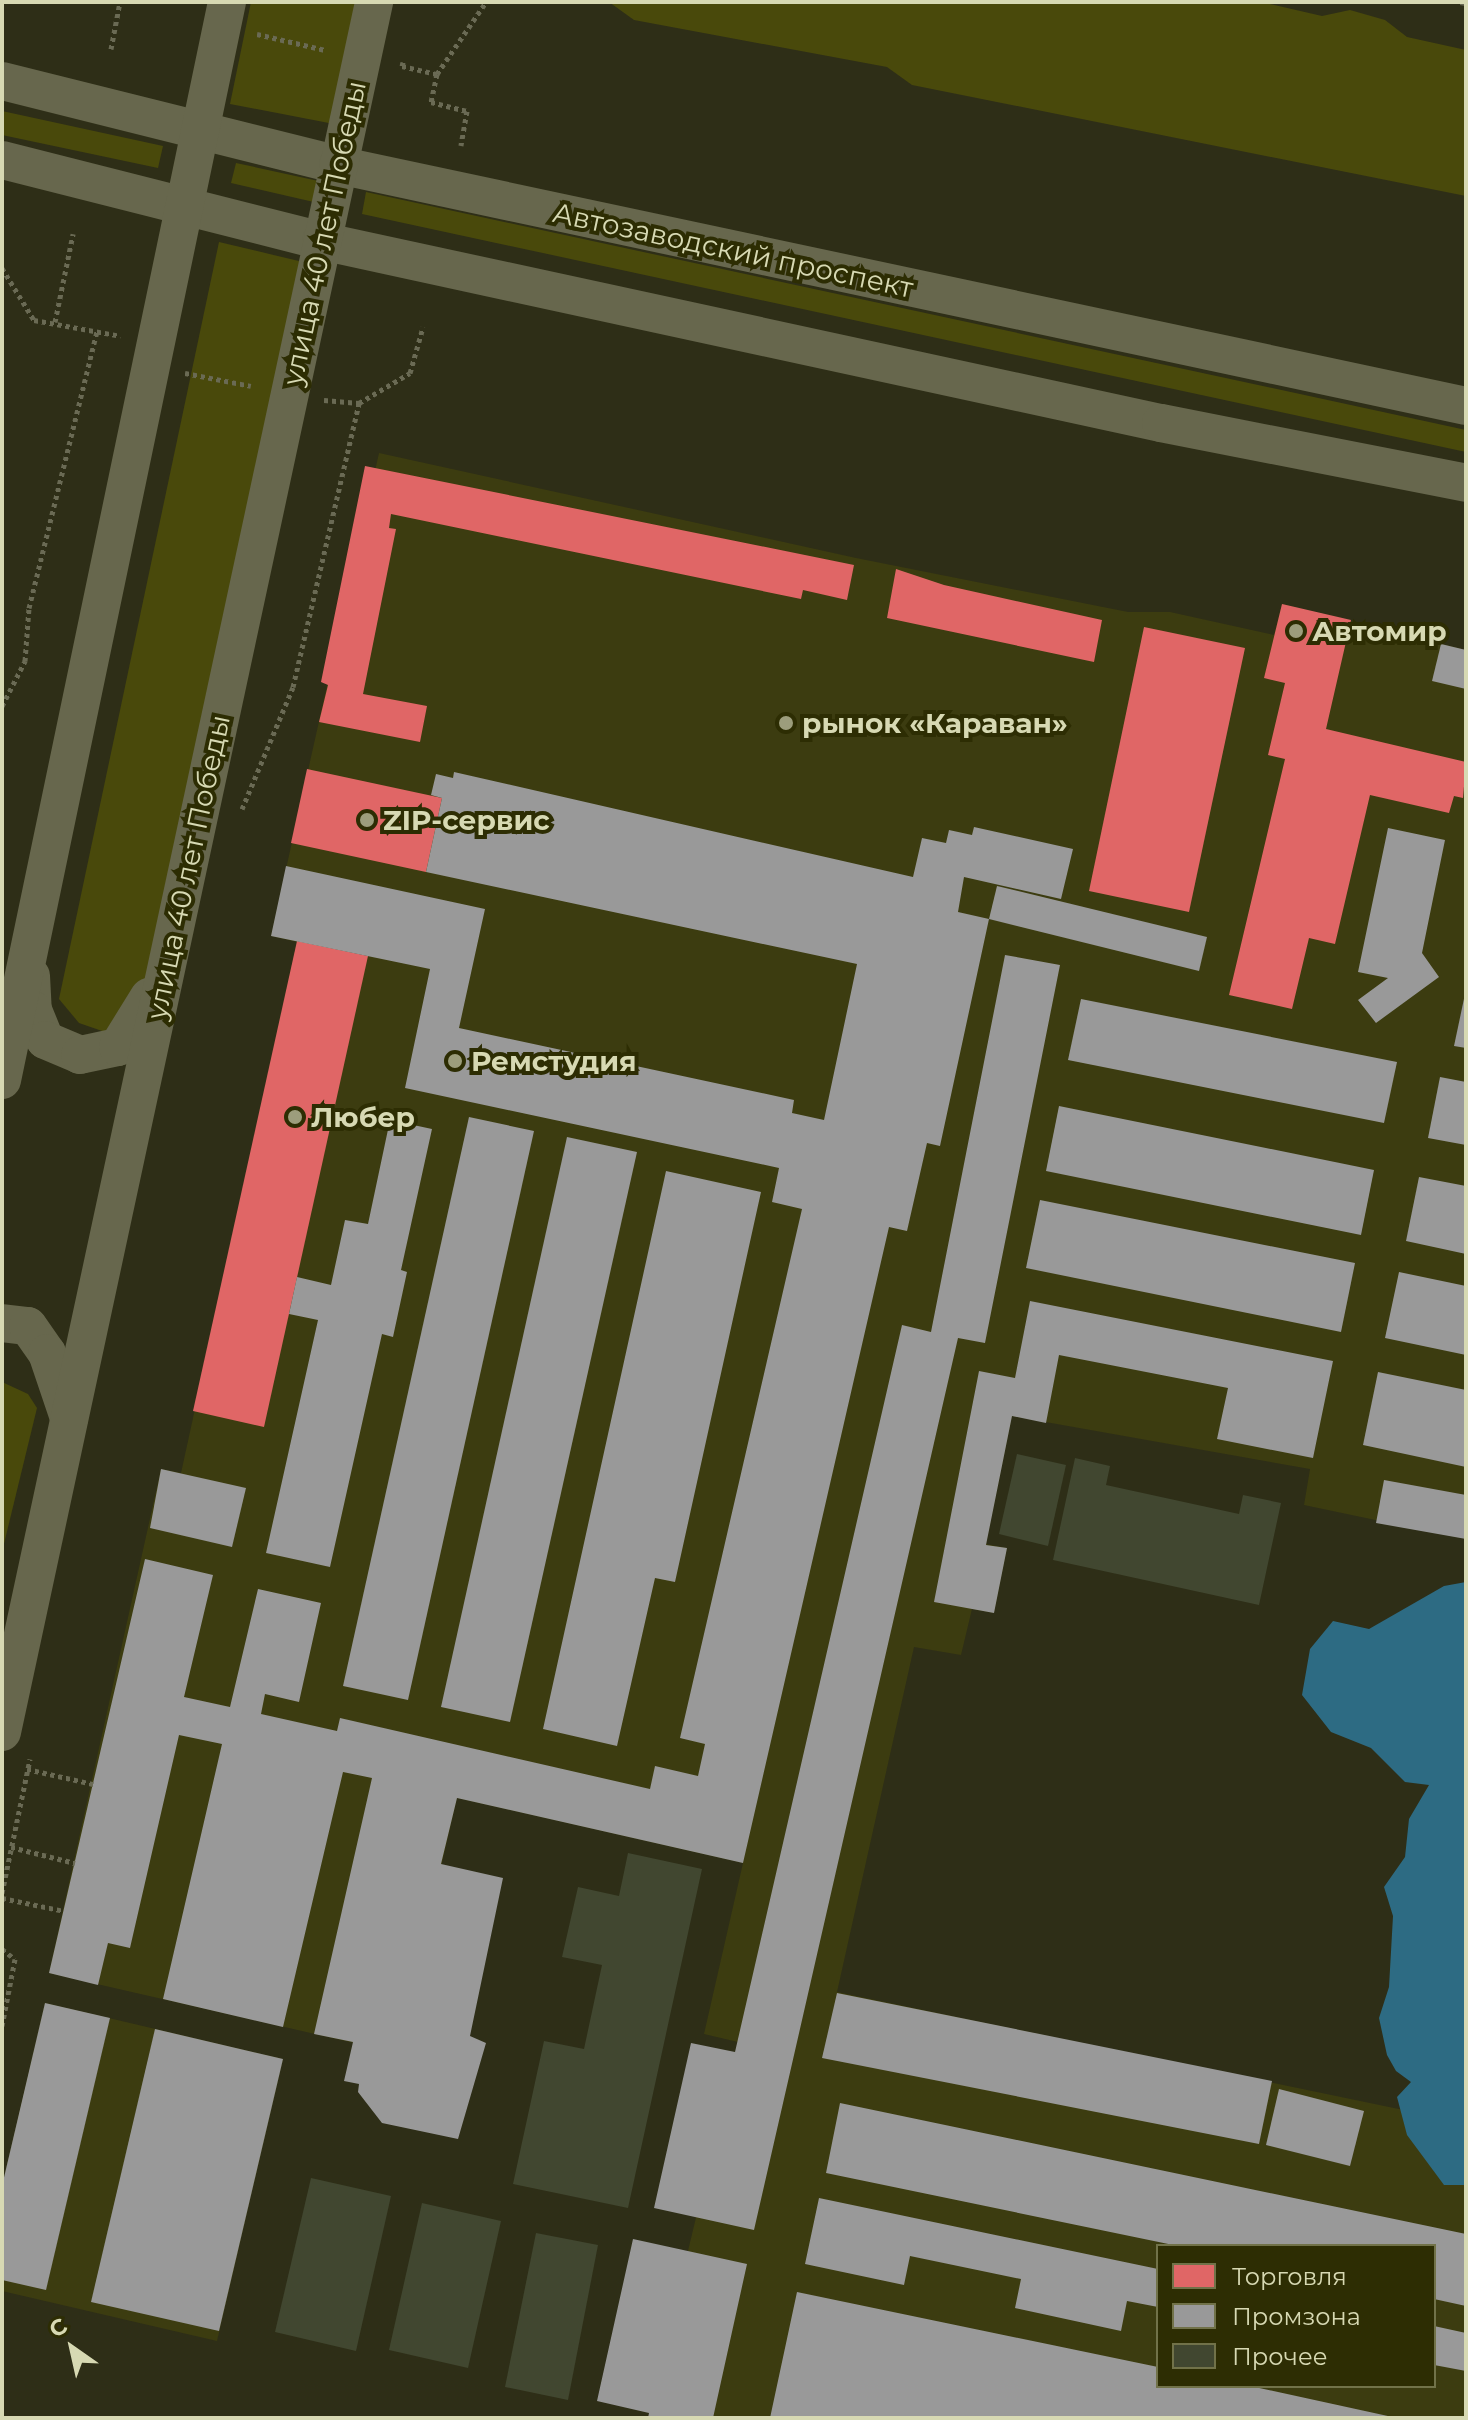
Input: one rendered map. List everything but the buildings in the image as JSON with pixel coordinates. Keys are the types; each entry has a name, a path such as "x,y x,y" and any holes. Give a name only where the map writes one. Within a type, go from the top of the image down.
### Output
{"street":[{"path":"2,1080 227,2"},
{"name":"улица 40 лет Победы","path":"2,1732 374,2"},
{"name":"Автозаводский проспект","path":"2,81 338,165 1466,406"},
{"path":"2,160 321,241 1161,423 1466,483"},
{"path":"29,941 33,1010 45,1040 80,1055 118,1047 164,973"},
{"path":"2,1323 28,1326 47,1353 69,1418"}],"path":[{"path":"111,49 120,2"},
{"path":"461,145 467,111 431,102 437,74 486,2"},
{"path":"1460,2 1466,3"},
{"path":"250,33 331,51"},
{"path":"402,66 437,74"},
{"path":"55,322 73,234"},
{"path":"2,268 34,320 126,337"},
{"path":"312,399 359,403 410,373 423,327"},
{"path":"2,706 25,661 29,608 97,331"},
{"path":"169,370 251,386"},
{"path":"235,824 293,687 359,403"},
{"path":"27,1769 93,1784"},
{"path":"11,1847 75,1863"},
{"path":"2,1898 64,1911"},
{"path":"2,1949 15,1959 2,2026"}],"shaded area":[{"path":"251,2 358,2 334,124 230,104"},
{"path":"609,2 1261,2 1322,16 1350,10 1385,20 1407,37 1466,50 1466,196 912,85 887,67 634,20"},
{"path":"2,111 163,146 158,168 2,135"},
{"path":"236,163 323,182 318,203 231,183"},
{"path":"366,192 1466,430 1466,452 362,214"},
{"path":"219,242 303,262 144,988 105,1032 79,1023 59,999"},
{"path":"379,453 856,558 1128,612 1170,612 1274,635 1282,604 1466,650 1466,1539 1304,1505 1310,1469 1012,1416 986,1544 1007,1548 994,1613 972,1609 961,1655 914,1647 837,1992 1466,2123 1466,2418 648,2418 738,2042 704,2034 743,1863 457,1798 398,2053 49,1973 161,1469 181,1473 297,942 271,936"},
{"path":"2,1382 28,1394 37,1408 2,1552"},
{"path":"45,2003 283,2059 217,2341 2,2291 2,2186"}],"water":[{"path":"1466,1582 1466,2185 1444,2185 1407,2135 1397,2097 1411,2082 1396,2071 1387,2055 1379,2018 1389,1987 1393,1916 1384,1887 1405,1857 1409,1819 1429,1785 1405,1782 1371,1748 1331,1732 1302,1695 1310,1649 1333,1621 1369,1629 1444,1586"}],"place":[{"name":"Автомир","path":"1296,631"},
{"name":"рынок «Караван»","path":"786,723"},
{"name":"ZIP-сервис","path":"367,820"},
{"name":"Ремстудия","path":"455,1061"},
{"name":"Любер","path":"295,1117"}]}
